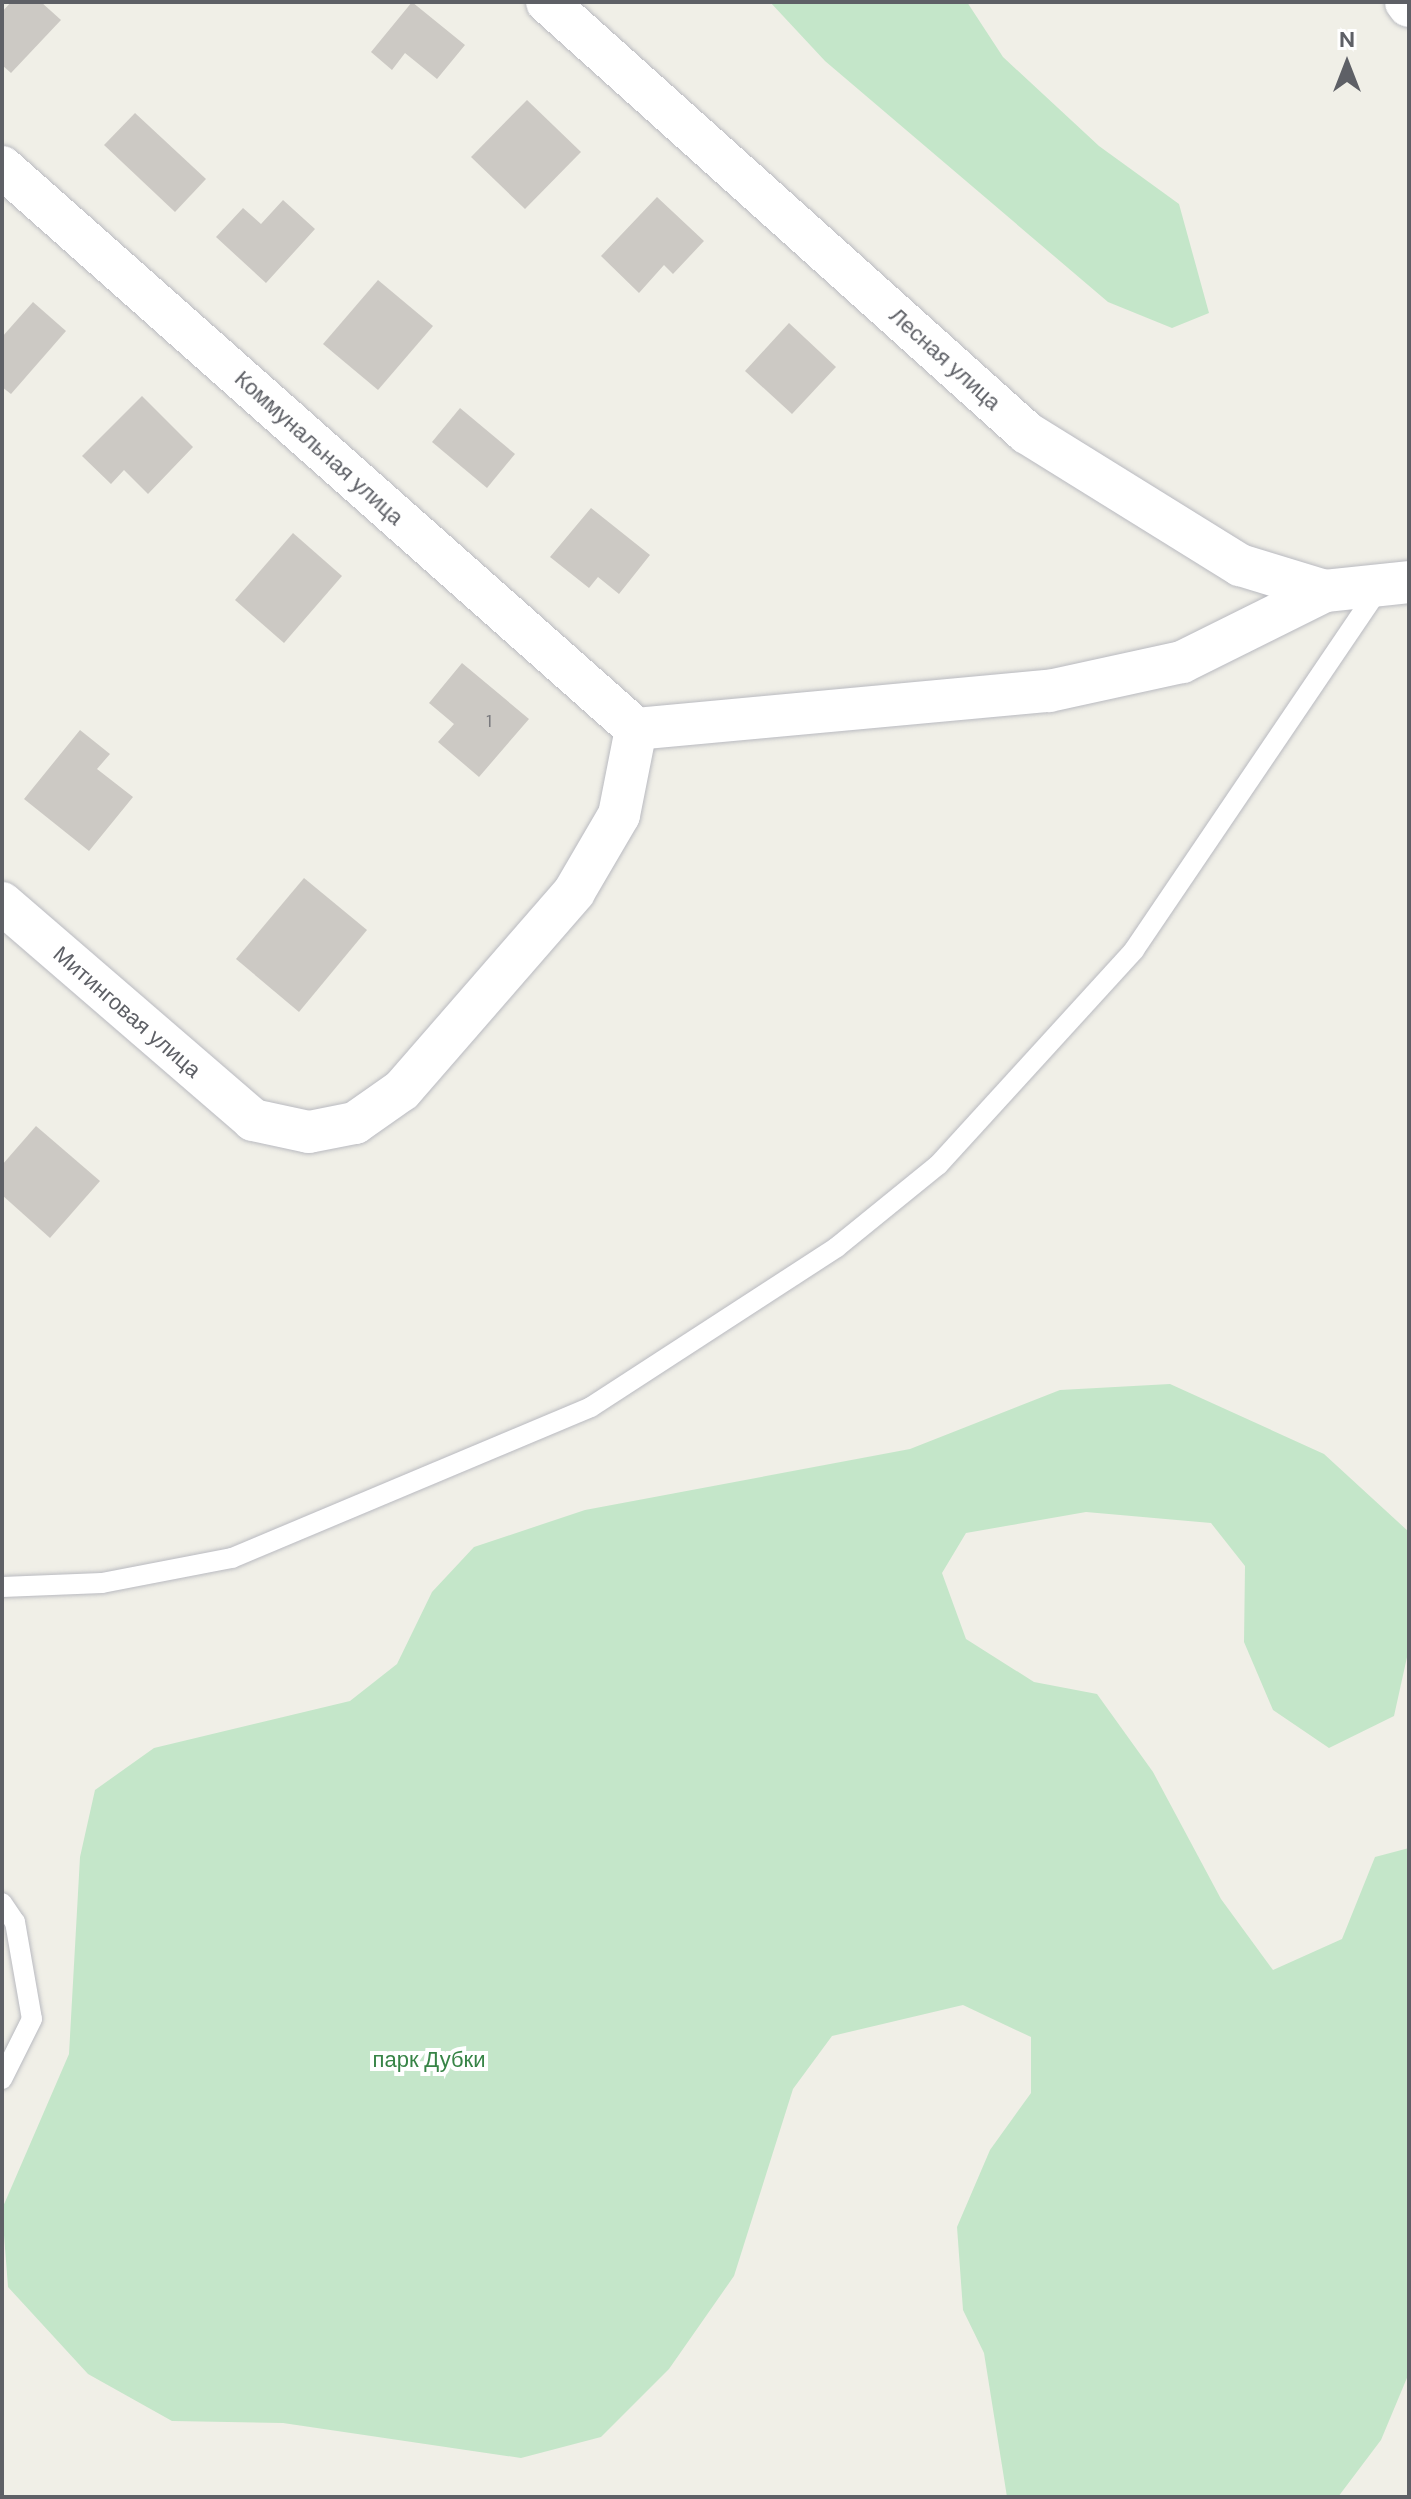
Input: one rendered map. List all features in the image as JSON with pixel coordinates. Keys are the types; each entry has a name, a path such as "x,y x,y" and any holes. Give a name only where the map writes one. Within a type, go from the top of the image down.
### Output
{"street":[{"name":"Лесная улица","path":"547,2 1027,433 1240,565 1325,591 1395,584"},
{"name":"Коммунальная улица","path":"2,167 636,729"},
{"path":"636,729 1049,691 1182,662 1325,591"},
{"name":"Митинговая улица","path":"2,903 253,1120 309,1132 355,1123 402,1090 574,892 619,815 636,729"}],"lane":[{"path":"2,1587 102,1583 232,1558 591,1407 837,1247 938,1165 1134,950 1395,584"},
{"path":"2,1903 15,1922 32,2019 2,2079"}],"green space":[{"path":"770,2 967,2 1003,57 1099,146 1179,204 1209,313 1172,328 1108,302 825,61"},
{"name":"парк Дубки","path":"1170,1384 1324,1454 1409,1532 1409,1648 1394,1716 1329,1748 1273,1710 1244,1642 1245,1566 1211,1523 1086,1512 966,1533 942,1573 966,1639 1034,1682 1097,1694 1153,1772 1221,1899 1273,1970 1342,1939 1375,1857 1409,1848 1409,2373 1381,2440 1338,2497 1007,2497 984,2353 963,2310 957,2227 990,2150 1031,2093 1031,2037 963,2005 832,2036 793,2089 734,2276 669,2369 601,2437 521,2458 283,2423 172,2421 88,2374 8,2287 2,2209 69,2054 80,1857 95,1790 154,1748 350,1701 397,1664 432,1592 474,1547 585,1510 910,1449 1060,1390"}],"building":[{"path":"11,2 41,2 61,20 11,73 2,65 2,12"},
{"path":"412,2 465,45 437,79 405,53 392,70 371,52"},
{"path":"527,100 581,152 525,209 471,157"},
{"path":"135,113 206,179 175,212 104,145"},
{"path":"657,197 704,241 673,274 664,265 639,293 601,256"},
{"path":"283,200 315,229 266,283 216,237 243,208 261,224"},
{"path":"378,280 433,326 378,390 323,344"},
{"path":"33,302 66,331 11,394 2,387 2,337"},
{"path":"789,323 836,367 792,414 745,371"},
{"path":"142,396 193,447 148,494 124,470 111,484 82,456"},
{"path":"460,408 515,454 487,488 432,442"},
{"path":"591,508 650,555 619,594 598,577 589,588 550,557"},
{"path":"293,533 342,576 284,643 235,600"},
{"path":"462,663 529,719 479,777 438,742 454,724 429,703"},
{"path":"80,730 110,754 97,769 133,797 89,851 24,799"},
{"path":"304,878 367,930 299,1012 236,959"},
{"path":"36,1126 100,1181 50,1238 2,1195 2,1165"}]}
